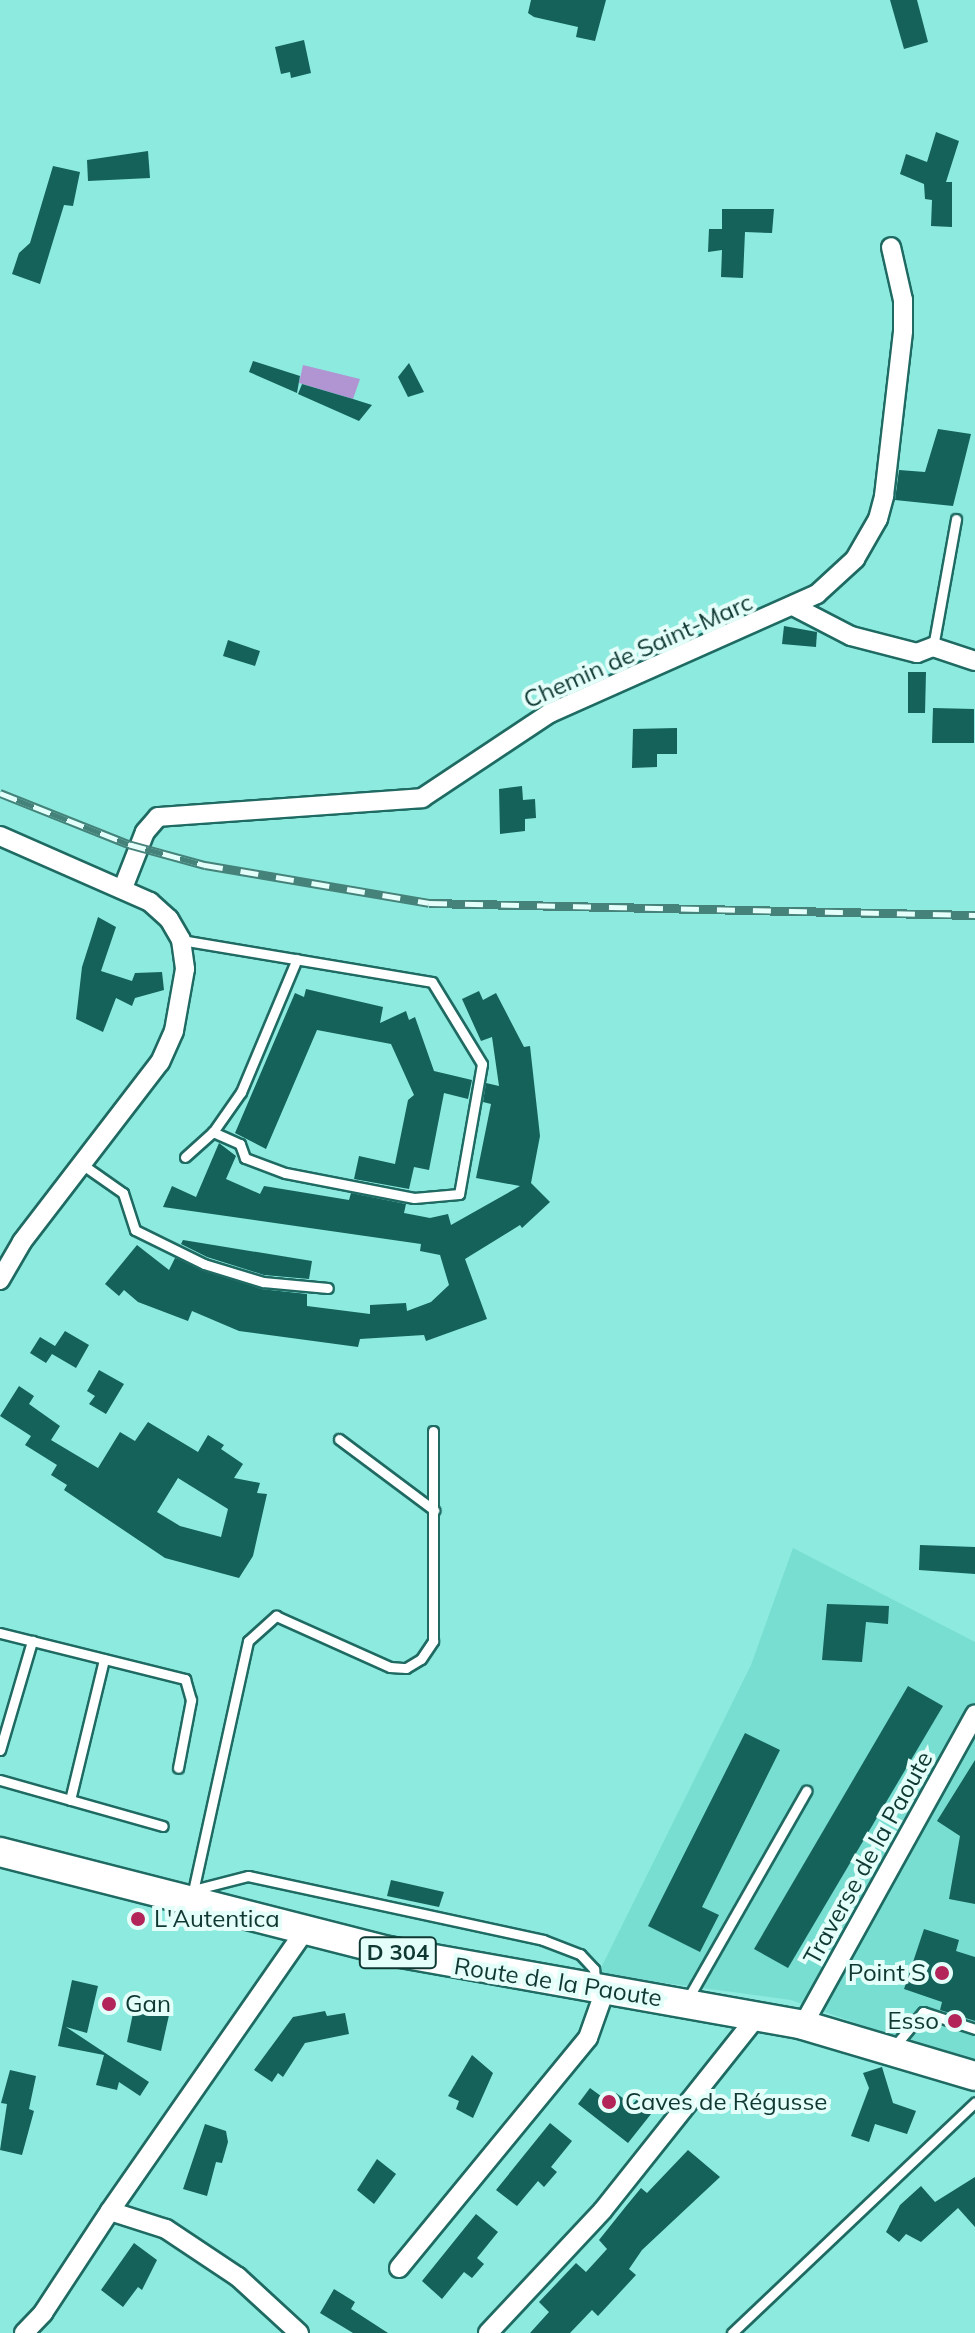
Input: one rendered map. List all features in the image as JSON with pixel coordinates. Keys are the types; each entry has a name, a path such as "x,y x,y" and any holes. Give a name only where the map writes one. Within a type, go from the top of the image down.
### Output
{"main road":[{"name":"Route de la Paoute","path":"0,1852 192,1896 304,1932 482,1971 803,2025 893,2048 975,2076"}],"street":[{"path":"891,247 903,300 903,331 878,519 855,559 795,607 851,636 917,653 933,647 975,661"},
{"name":"Chemin de Saint-Marc","path":"123,888 145,832 158,817 422,798 550,713 795,607"},
{"path":"0,836 123,888 169,919 181,940 181,1004 160,1062 22,1242 0,1280"},
{"name":"Traverse de la Paoute","path":"803,2025 975,1715"},
{"path":"24,2333 43,2313 304,1932"},
{"path":"399,2268 588,2038 600,1989"},
{"path":"488,2333 603,2210 758,2015"},
{"path":"110,2211 166,2229 238,2277 299,2333"}],"lane":[{"path":"933,647 956,519"},
{"path":"181,940 432,982 482,1064 459,1194 414,1198 285,1173 245,1158 240,1144 213,1132"},
{"path":"185,1157 213,1132 241,1092 297,959"},
{"path":"83,1165 123,1193 135,1230 204,1264 263,1282 328,1288"},
{"path":"192,1896 248,1641 276,1616 390,1667 406,1668 421,1659 433,1641 433,1431"},
{"path":"339,1439 434,1510"},
{"path":"0,1633 185,1679 191,1700 178,1768"},
{"path":"0,1750 32,1641"},
{"path":"70,1800 104,1659"},
{"path":"0,1780 163,1826"},
{"path":"686,2003 806,1791"},
{"path":"192,1896 248,1876 543,1940 580,1954 594,1969 600,1989"},
{"path":"893,2048 923,2012 975,2029"},
{"path":"732,2333 975,2102"}],"shaded area":[{"path":"303,365 360,379 353,399 299,383"},
{"path":"793,1548 975,1642 975,2065 791,2000 598,1974 751,1665"}],"building":[{"path":"531,0 606,0 595,41 576,37 578,27 534,17 528,13"},
{"path":"890,0 917,0 928,42 904,49"},
{"path":"304,40 311,73 291,78 290,72 281,74 275,47"},
{"path":"936,132 959,141 946,182 952,182 952,227 931,226 932,200 925,199 924,184 900,174 906,154 927,162"},
{"path":"148,151 150,178 88,181 87,160"},
{"path":"53,166 80,172 73,206 64,205 40,284 12,274 19,253 30,243"},
{"path":"722,209 774,209 772,233 745,232 743,278 721,277 722,250 708,252 709,229 722,229"},
{"path":"253,361 300,376 297,393 249,372"},
{"path":"409,363 424,392 408,397 398,377"},
{"path":"302,384 372,405 359,421 298,394"},
{"path":"938,429 971,434 953,506 895,500 899,470 925,472"},
{"path":"784,626 817,632 816,647 782,644"},
{"path":"228,640 260,651 255,666 223,656"},
{"path":"908,672 926,672 925,713 908,713"},
{"path":"933,708 974,709 974,743 932,743"},
{"path":"677,728 677,754 657,754 657,767 632,768 633,729"},
{"path":"522,786 523,800 535,799 536,818 525,819 525,831 500,834 499,789"},
{"path":"98,917 116,927 101,971 132,981 135,973 162,972 164,990 135,998 132,1006 116,998 103,1032 76,1019 82,967"},
{"path":"306,989 383,1007 380,1023 406,1011 409,1020 415,1017 434,1071 472,1080 468,1099 444,1093 429,1170 414,1167 409,1189 354,1179 359,1156 395,1164 408,1100 414,1095 391,1044 317,1030 266,1149 235,1133 295,993 304,997"},
{"path":"479,991 483,1000 496,993 524,1047 530,1046 540,1136 531,1183 550,1202 522,1228 520,1225 465,1259 487,1319 426,1341 424,1335 360,1339 358,1347 239,1331 192,1311 188,1321 138,1302 124,1290 119,1296 105,1284 137,1245 169,1270 175,1258 261,1289 307,1294 307,1306 370,1314 370,1305 406,1303 407,1311 431,1302 449,1285 440,1255 420,1251 421,1244 163,1207 172,1186 196,1197 219,1143 236,1156 226,1179 260,1194 264,1186 349,1200 351,1193 406,1204 404,1213 430,1218 448,1214 451,1225 520,1186 476,1178 491,1104 483,1102 486,1083 499,1086 492,1037 481,1041 462,999"},
{"path":"183,1240 312,1261 309,1279 264,1275 207,1257 181,1244"},
{"path":"65,1331 89,1345 76,1368 52,1354 46,1363 30,1353 40,1337 55,1346"},
{"path":"99,1370 124,1384 106,1414 89,1404 95,1396 87,1391"},
{"path":"19,1386 34,1396 29,1404 60,1426 51,1440 98,1468 120,1432 135,1441 148,1422 198,1452 208,1435 224,1445 221,1449 243,1464 234,1478 260,1483 257,1493 267,1494 253,1556 239,1578 165,1558 64,1490 67,1485 51,1475 57,1465 25,1445 31,1436 0,1416","holes":["178,1478 228,1509 221,1537 180,1526 157,1512"]},
{"path":"920,1545 975,1547 975,1574 919,1570"},
{"path":"827,1604 889,1606 888,1624 866,1622 862,1662 822,1660"},
{"path":"908,1686 943,1706 788,1968 754,1949"},
{"path":"745,1733 780,1750 702,1907 719,1915 700,1952 648,1926"},
{"path":"975,1760 975,1904 949,1899 960,1836 937,1821"},
{"path":"391,1880 444,1892 439,1907 387,1896"},
{"name":"Point S","path":"924,1929 959,1940 956,1951 975,1957 975,2021 940,2010 942,2002 904,1989"},
{"path":"72,1980 98,1986 87,2033 66,2027 149,2082 140,2096 119,2082 117,2090 96,2085 104,2055 58,2046"},
{"path":"136,1999 171,2006 161,2051 127,2042"},
{"path":"325,2011 327,2016 345,2013 349,2034 305,2043 283,2077 278,2073 272,2082 254,2070 293,2017"},
{"path":"472,2055 493,2073 473,2118 456,2109 459,2101 448,2096"},
{"path":"882,2067 893,2103 916,2111 907,2134 875,2124 869,2142 851,2136 869,2088 863,2073"},
{"path":"10,2070 36,2076 29,2109 34,2111 22,2155 0,2150 7,2104 1,2103"},
{"path":"590,2088 609,2102 616,2093 632,2105 639,2097 655,2109 628,2143 578,2104"},
{"path":"550,2123 572,2141 551,2167 557,2172 544,2187 538,2181 517,2206 496,2190"},
{"path":"205,2124 226,2131 228,2142 222,2163 216,2162 207,2196 183,2189"},
{"path":"688,2150 720,2177 642,2250 629,2269 636,2275 598,2316 592,2310 570,2333 530,2333 549,2312 539,2302 576,2263 586,2272 607,2249 599,2240 641,2188 647,2193"},
{"path":"377,2159 396,2174 374,2204 357,2190"},
{"path":"975,2177 975,2227 958,2208 921,2242 906,2234 899,2242 886,2232 900,2205 921,2186 935,2202"},
{"path":"476,2214 498,2232 477,2258 484,2264 472,2278 464,2272 442,2299 422,2281"},
{"path":"134,2243 157,2260 142,2290 138,2287 123,2307 101,2290"},
{"path":"334,2289 355,2302 351,2309 388,2333 353,2333 320,2313"}],"railway":[{"path":"0,793 128,844 205,865 429,903 975,915"}],"place":[{"name":"L'Autentica","path":"138,1919"},
{"name":"Point S","path":"942,1973"},
{"name":"Gan","path":"109,2004"},
{"name":"Esso","path":"955,2021"},
{"name":"Caves de Régusse","path":"609,2102"}]}
